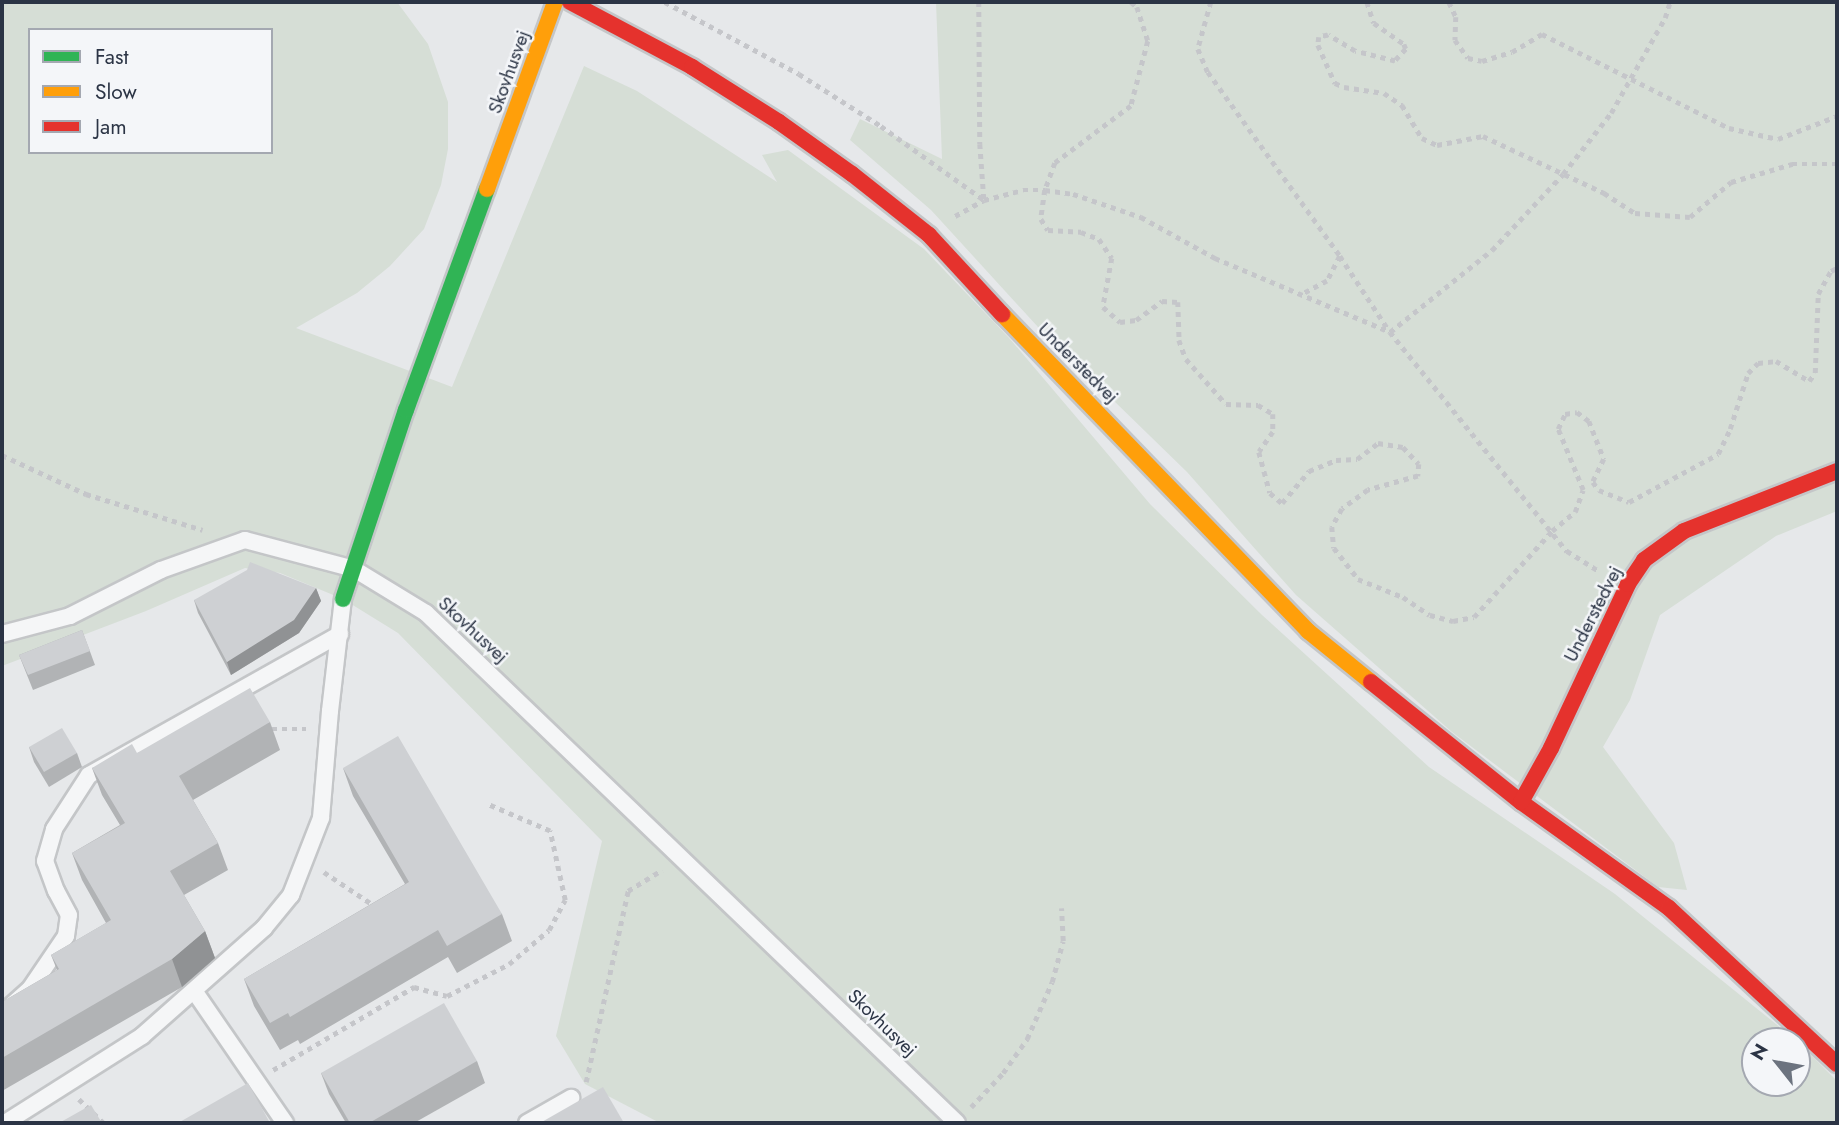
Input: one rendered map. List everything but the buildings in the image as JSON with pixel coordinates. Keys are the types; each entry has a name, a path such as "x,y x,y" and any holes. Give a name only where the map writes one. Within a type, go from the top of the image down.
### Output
{"street":[{"name":"Skovhusvej","path":"354,569 406,411 555,2"},
{"name":"Understedvej","path":"570,2 692,67 779,122 852,174 929,235 1027,342 1308,631 1521,802 1669,908 1837,1064"},
{"name":"Understedvej","path":"1521,802 1551,748 1628,584 1644,560 1684,531 1837,471"},
{"path":"343,599 354,569"}],"lane":[{"path":"2,634 70,616 161,570 211,555 245,540 354,569"},
{"name":"Skovhusvej","path":"354,569 426,612 956,1122"},
{"path":"5,1123 66,1087 142,1036 195,992 229,956 264,928 292,895 321,818 343,599"},
{"path":"2,1014 30,989 66,936 69,915 56,891 45,861 54,829 89,775 340,634"},
{"path":"195,992 285,1123"},
{"path":"527,1123 571,1098"}],"path":[{"path":"665,2 834,96 881,126 984,200"},
{"path":"979,2 980,144 984,200"},
{"path":"1131,2 1137,7 1148,41 1131,106 1055,163 1045,190 1041,219 1048,230 1081,232 1099,239 1112,258 1103,306 1120,322 1136,320 1162,301 1178,302 1179,340 1186,359 1226,404 1258,405 1273,414 1273,432 1259,452 1270,493 1282,503 1309,471 1336,460 1357,459 1378,443 1404,447 1419,464 1418,476 1368,490 1342,509 1332,527 1334,548 1358,579 1402,597 1430,615 1453,621 1474,617 1552,531 1575,512 1583,490 1558,429 1565,414 1577,412 1589,421 1604,459 1593,482 1599,490 1629,502 1718,454 1730,429 1748,373 1758,363 1776,361 1809,381 1815,373 1818,294 1831,271 1837,268"},
{"path":"1212,2 1198,49 1208,72 1340,256 1390,332 1567,551 1583,564 1628,584"},
{"path":"1367,2 1374,23 1404,44 1406,49 1395,61 1355,51 1328,35 1319,37 1318,45 1335,83 1343,88 1384,93 1402,105 1422,138 1437,145 1483,136 1604,193 1635,214 1690,216 1731,182 1792,164 1837,164"},
{"path":"1448,2 1456,17 1455,40 1468,58 1482,61 1512,52 1542,34 1729,128 1778,139 1837,116"},
{"path":"1390,332 1492,250 1563,174 1611,113 1665,18 1670,2"},
{"path":"929,235 953,217 984,200 1023,191 1045,190 1073,194 1141,217 1215,258 1390,332"},
{"path":"1304,294 1327,281 1340,256"},
{"path":"2,455 86,494 245,540"},
{"path":"272,729 328,729"},
{"path":"255,1080 414,987 447,996 457,991 509,964 549,930 565,900 550,831 487,804"},
{"path":"585,1084 628,891 681,859"},
{"path":"306,860 376,906"},
{"path":"956,1122 1003,1073 1027,1040 1055,972 1063,941 1061,908"},
{"path":"66,1087 104,1123"}],"shaded area":[{"path":"2,2 397,2 428,44 448,102 448,149 441,185 424,229 390,266 357,293 296,328 452,387 584,66 637,91 777,182 762,155 788,150 924,249 1010,339 1150,504 1262,615 1429,767 1615,894 1780,1027 1741,1027 1741,1097 1811,1097 1811,1055 1837,1081 1837,1123 660,1123 585,1084 556,1036 602,841 398,633 343,599 280,573 245,568 146,611 2,666"},
{"path":"936,2 1837,2 1837,511 1776,536 1660,615 1630,700 1603,747 1674,843 1687,890 1658,887 1452,732 1296,595 1187,472 1038,327 931,210 850,140 860,119 942,159"}],"traffic: fast":[{"path":"343,599 406,410 487,189"}],"traffic: slow":[{"path":"487,189 555,2"},
{"path":"1002,314 1308,631 1371,682"}],"traffic: jam":[{"path":"570,2 692,67 779,122 852,174 929,235 1002,314"},
{"path":"1521,802 1551,748 1628,584 1644,560 1684,531 1837,471"},
{"path":"1371,682 1521,802 1669,908 1837,1064"}]}
